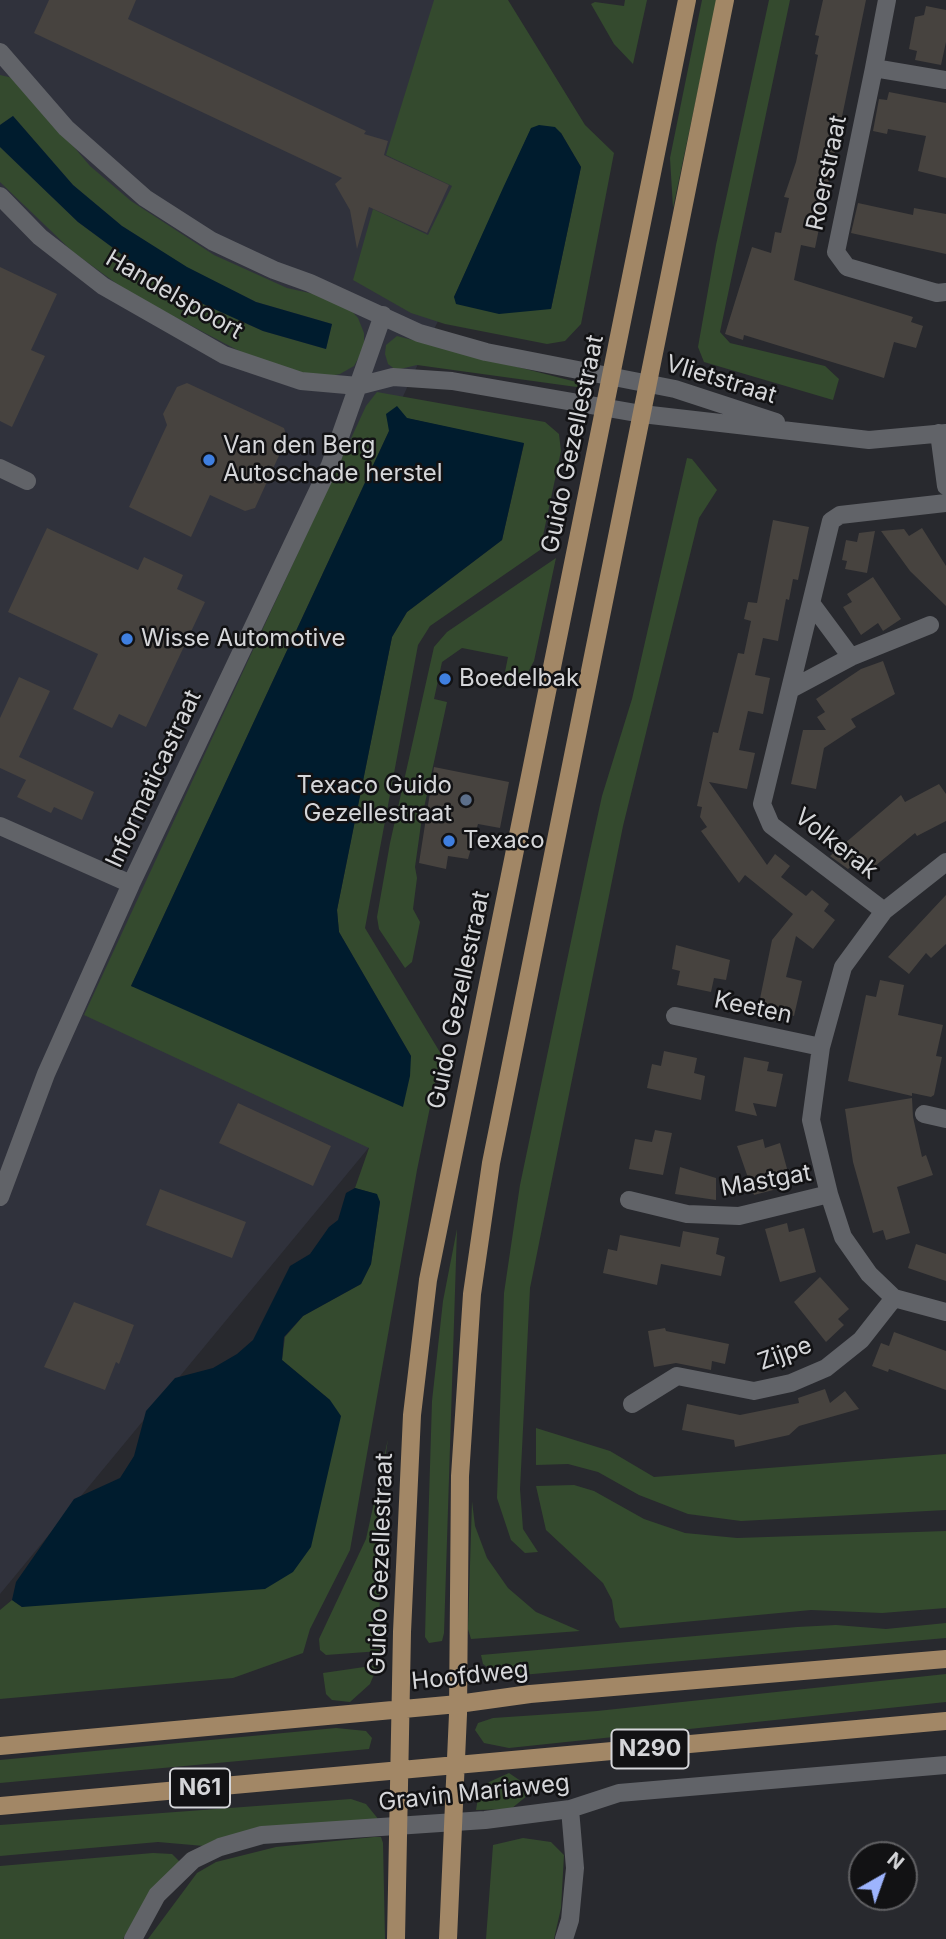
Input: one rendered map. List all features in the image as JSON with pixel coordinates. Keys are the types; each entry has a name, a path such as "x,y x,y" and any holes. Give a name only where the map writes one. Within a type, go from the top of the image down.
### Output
{"main road":[{"name":"Guido Gezellestraat","path":"396,1939 397,1827 412,1415 428,1280 607,407 687,0"},
{"path":"448,1939 458,1704 460,1476 466,1355 477,1255 491,1163 725,0"},
{"name":"Hoofdweg","path":"0,1746 458,1704 544,1692 946,1659"},
{"name":"N290","path":"456,1767 946,1721"},
{"name":"N61","path":"0,1806 456,1767"}],"street":[{"name":"Roerstraat","path":"887,0 836,252 847,267 937,293 946,292"},
{"path":"0,52 66,128 145,198 212,241 419,333 486,352 613,377"},
{"path":"874,68 946,80"},
{"name":"Handelspoort","path":"0,196 40,237 103,286 224,355 301,381 358,386"},
{"path":"358,386 383,315"},
{"path":"358,386 393,377 452,381 607,407"},
{"name":"Vlietstraat","path":"613,377 675,389 814,435"},
{"name":"Informaticastraat","path":"0,1197 46,1074 131,884 330,465 358,386"},
{"name":"Vlietstraat","path":"607,407 642,414 869,440 942,433"},
{"path":"942,433 946,486"},
{"path":"0,468 27,481"},
{"name":"Volkerak","path":"884,911 771,825 762,804 831,521 840,515 946,503"},
{"path":"811,603 851,657"},
{"path":"791,689 851,657 930,625"},
{"path":"0,826 131,884"},
{"path":"946,862 884,911 843,967 821,1047 811,1120 829,1194 844,1237 869,1274 894,1298 946,1312"},
{"name":"Keeten","path":"675,1016 821,1047"},
{"path":"924,1114 946,1119"},
{"name":"Mastgat","path":"629,1200 687,1214 739,1216 829,1194"},
{"name":"Zijpe","path":"632,1404 677,1376 754,1391 791,1383 826,1368 861,1340 894,1298"},
{"name":"Gravin Mariaweg","path":"133,1939 157,1895 193,1860 220,1847 262,1835 452,1822 570,1809 619,1793 946,1765"},
{"path":"564,1939 570,1920 575,1868 570,1809"}],"shaded area":[{"path":"0,0 479,0 528,127 129,987 399,1111 0,1594"}],"green space":[{"path":"434,0 508,0 585,125 614,153 581,324 565,341 547,344 445,324 411,313 353,280 373,209 428,235 452,186 386,155","holes":["531,129 561,133 581,167 551,309 454,297"]},
{"path":"625,0 647,0 633,64 614,44 591,4 595,2 624,6"},
{"path":"702,0 717,0 673,208 670,158"},
{"path":"769,0 790,0 720,332 730,343 825,366 839,379 833,400 704,362 698,347 716,245"},
{"path":"0,75 13,78 90,166 131,201 214,255 287,288 332,298 348,307 358,318 364,333 364,348 354,366 340,374 325,377 293,373 243,353 131,294 73,252 0,182 0,147 78,222 143,270 201,303 263,331 326,349 332,324 256,302 186,267 122,226 73,185 13,116 0,125"},
{"path":"397,336 592,386 591,389 417,365 396,370 388,364 385,354 386,345"},
{"path":"377,392 545,422 559,434 561,451 540,550 430,626 418,645 365,928 441,1054 417,1170 350,1550 310,1629 303,1653 233,1678 0,1699 0,1610 12,1600 22,1607 330,1400 282,1360 285,1337 303,1316 361,1284 371,1264 380,1202 376,1194 355,1188 369,1148 84,1015 366,406","holes":["406,418 524,444 502,540 407,612 392,637 337,910 339,932 411,1056 131,986 389,431 389,420"]},
{"path":"687,458 692,459 717,490 699,518 623,826 530,1288 520,1489 523,1529 538,1552 525,1553 511,1540 497,1498 504,1293 520,1185 602,796 632,699"},
{"path":"556,558 534,661 526,676 502,687 508,657 462,648 442,662 434,699 447,702 422,817 415,867 417,878 413,909 420,922 412,962 405,968 379,929 377,917 390,843 434,647 447,632"},
{"path":"457,1229 444,1633 442,1641 429,1643 425,1637 432,1401 443,1301"},
{"path":"536,1428 610,1451 654,1477 946,1454 946,1510 741,1521 688,1514 639,1495 598,1472 568,1464 536,1465"},
{"path":"388,1439 379,1499 380,1651 326,1655 320,1650 319,1639 366,1539"},
{"path":"574,1485 594,1491 644,1519 685,1533 737,1538 946,1531 946,1608 882,1613 811,1610 620,1628 615,1620 612,1600 603,1583 546,1530 536,1486"},
{"path":"472,1501 475,1526 487,1558 508,1588 536,1612 580,1631 471,1639 468,1629"},
{"path":"946,1623 946,1638 510,1676 492,1671 483,1664 481,1655 797,1627 836,1625 886,1629"},
{"path":"378,1665 370,1684 350,1702 332,1700 326,1694 323,1673"},
{"path":"946,1674 946,1702 509,1748 484,1743 475,1730 478,1723 493,1718 597,1711"},
{"path":"336,1728 366,1731 372,1738 369,1749 0,1783 0,1760"},
{"path":"509,1773 534,1790 511,1809 476,1810 478,1798 489,1782"},
{"path":"351,1799 366,1804 379,1820 204,1846 158,1842 0,1856 0,1825"},
{"path":"381,1837 383,1843 385,1939 148,1939 197,1873 216,1862 276,1847"},
{"path":"523,1838 551,1842 564,1855 561,1908 554,1939 486,1939 493,1845"},
{"path":"153,1853 172,1854 180,1862 146,1899 123,1939 0,1939 0,1866"}],"water":[{"path":"13,116 73,185 122,226 187,267 256,302 332,324 326,349 263,331 201,303 143,270 78,222 0,147 0,125"},
{"path":"539,125 555,127 561,133 581,167 551,309 499,314 456,304 454,297 503,188 531,128"},
{"path":"397,406 407,418 524,443 502,540 407,612 392,637 337,910 339,932 411,1056 410,1076 403,1107 131,986 389,431 386,414"},
{"path":"355,1188 377,1194 380,1202 371,1264 361,1284 303,1316 284,1337 282,1360 330,1400 341,1416 311,1547 293,1572 265,1589 22,1607 12,1600 16,1582 74,1499 120,1478 134,1456 146,1411 175,1378 213,1368 237,1354 253,1340 290,1266 310,1254 329,1227 338,1220 346,1193"}],"building":[{"path":"49,0 136,0 128,19 366,131 364,134 388,141 384,155 449,185 427,233 369,207 357,249 350,210 335,184 342,178 34,33"},
{"path":"823,0 866,0 815,248 801,245 794,280 913,317 911,322 923,326 916,348 894,342 884,378 744,335 743,340 725,334 752,247 771,253 775,232 781,233 789,198 784,197 796,162 818,55 815,54 819,36 815,35"},
{"path":"926,6 946,10 946,42 941,65 915,60 917,51 909,49 915,17 924,15"},
{"path":"889,92 946,103 946,178 918,171 926,136 888,129 887,134 873,131 879,99 887,100"},
{"path":"858,203 913,215 914,208 946,214 946,254 851,233"},
{"path":"0,267 57,294 31,350 45,356 12,427 0,421"},
{"path":"187,383 284,428 287,438 255,508 245,511 210,495 191,537 129,507 167,425 163,414 177,387"},
{"path":"773,520 809,527 798,580 793,579 789,600 786,599 778,641 763,638 755,675 770,678 763,714 748,711 739,750 755,753 747,789 709,782 767,865 775,854 790,866 781,877 806,896 812,890 829,904 824,911 835,920 813,949 796,936 786,977 802,981 794,1016 779,1013 778,1022 756,1018 772,940 793,914 745,875 739,883 701,831 707,827 700,817 702,807 697,806 713,732 718,733 738,653 744,654 751,621 744,619 748,602 757,603"},
{"path":"47,528 138,570 144,557 183,575 177,589 205,602 146,727 119,714 112,728 73,709 98,654 8,612"},
{"path":"922,528 946,566 946,606 910,571 881,531 904,529 909,536"},
{"path":"875,531 867,573 845,569 847,561 842,560 846,540 857,542 859,533"},
{"path":"873,577 901,619 883,631 878,623 861,635 843,607 852,602 847,594"},
{"path":"883,661 895,694 851,719 856,727 824,748 816,789 791,784 803,730 826,730 817,717 825,712 816,699 861,669"},
{"path":"19,677 50,691 19,757 94,792 82,820 54,807 51,813 17,797 26,780 0,768 0,718"},
{"path":"434,767 509,782 500,828 478,824 468,859 448,856 446,869 419,863"},
{"path":"939,784 946,794 946,821 917,836 915,833 869,871 859,859 848,869 830,856 901,795 905,802"},
{"path":"946,895 946,944 931,958 926,953 909,974 888,957"},
{"path":"676,945 730,960 726,980 714,978 711,992 677,985 680,971 672,969"},
{"path":"880,980 904,985 898,1015 943,1025 936,1056 942,1057 934,1095 931,1097 912,1093 912,1096 848,1081 866,995 876,997"},
{"path":"664,1051 697,1058 694,1073 705,1076 701,1100 647,1088 652,1064 661,1066"},
{"path":"744,1057 769,1062 767,1071 783,1074 776,1107 753,1103 757,1116 735,1111"},
{"path":"912,1098 913,1117 922,1157 926,1155 933,1175 897,1187 910,1233 886,1240 883,1230 873,1233 853,1162 845,1109"},
{"path":"238,1103 331,1146 313,1186 219,1143"},
{"path":"655,1130 672,1133 663,1175 629,1169 635,1139 652,1142"},
{"path":"763,1139 765,1148 780,1143 789,1176 775,1180 777,1189 754,1195 737,1146"},
{"path":"680,1167 716,1178 716,1200 675,1194"},
{"path":"160,1189 246,1222 232,1258 146,1225"},
{"path":"787,1223 789,1232 804,1228 816,1272 780,1282 765,1229"},
{"path":"683,1231 719,1238 716,1254 725,1257 721,1276 661,1264 657,1285 603,1273 608,1249 617,1251 620,1235 680,1247"},
{"path":"916,1244 946,1254 946,1281 908,1268"},
{"path":"820,1277 849,1309 838,1319 844,1325 826,1342 794,1302"},
{"path":"74,1302 134,1325 119,1364 116,1362 105,1390 44,1367"},
{"path":"665,1328 666,1331 729,1344 725,1364 712,1361 711,1370 676,1363 654,1367 648,1331"},
{"path":"894,1332 946,1351 946,1390 889,1369 888,1372 872,1366 881,1343 889,1346"},
{"path":"825,1389 830,1403 845,1391 859,1409 799,1426 789,1435 735,1447 734,1440 682,1430 687,1404 740,1415 799,1403 798,1398"}],"place":[{"name":"Van den Berg Autoschade herstel","path":"209,460"},
{"name":"Wisse Automotive","path":"127,639"},
{"name":"Boedelbak","path":"445,679"},
{"name":"Texaco Guido Gezellestraat","path":"466,800"},
{"name":"Texaco","path":"449,841"}]}
